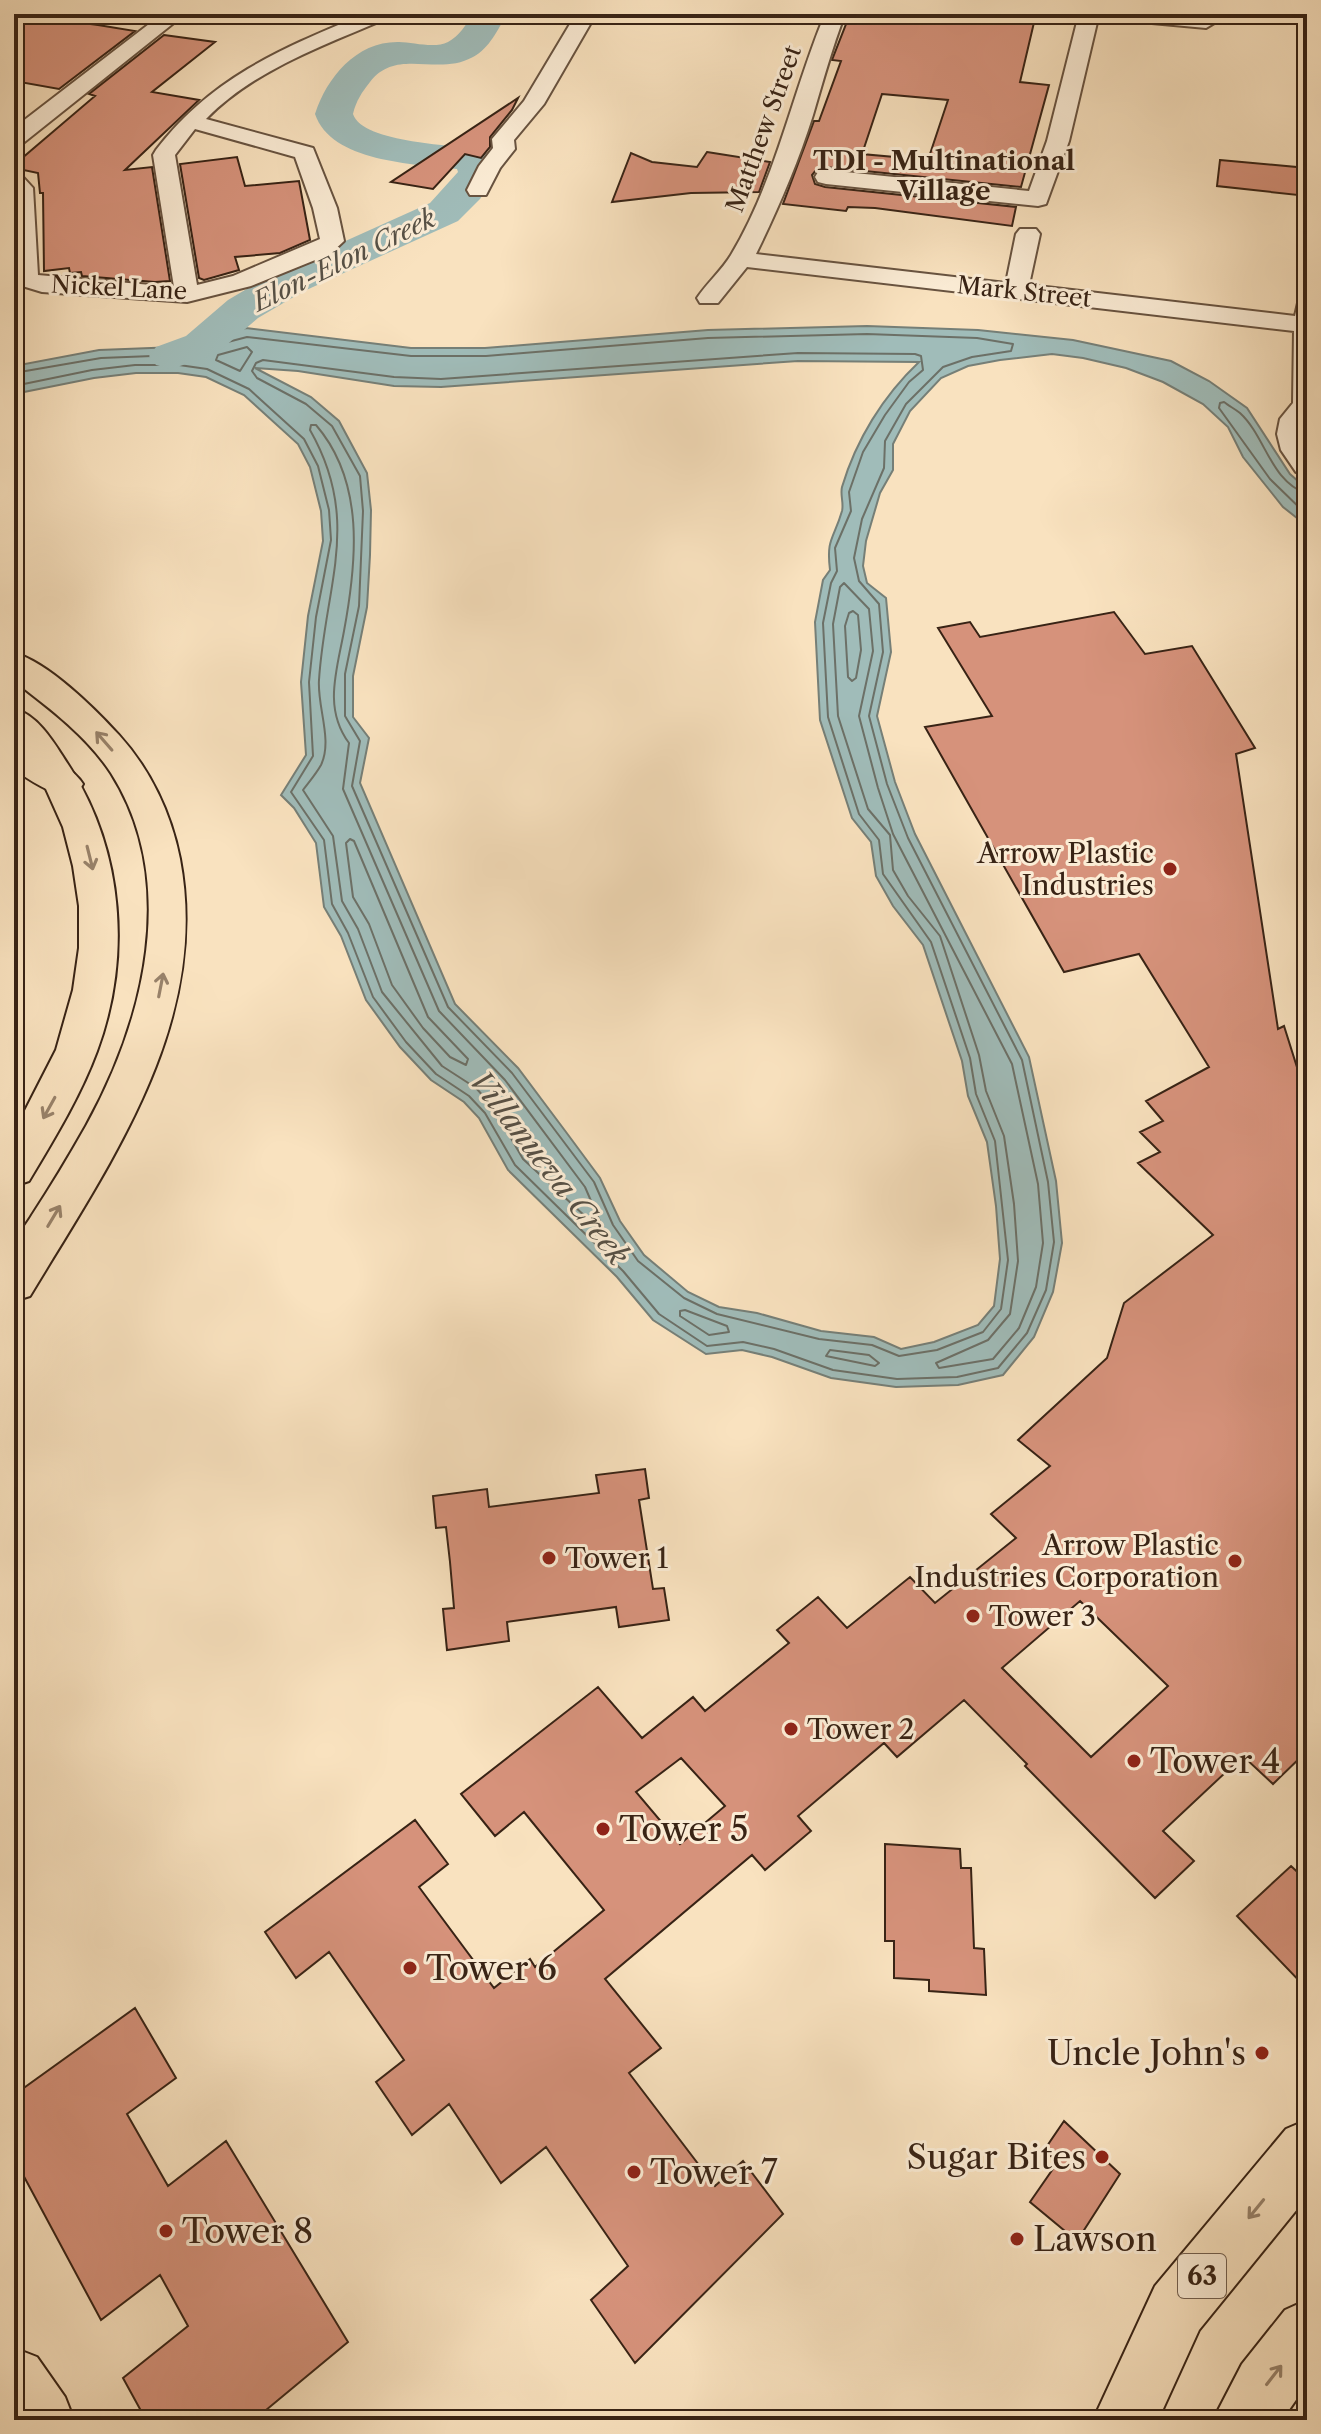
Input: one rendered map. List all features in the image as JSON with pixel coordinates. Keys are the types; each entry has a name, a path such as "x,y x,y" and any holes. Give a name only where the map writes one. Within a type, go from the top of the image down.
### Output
{"main road":[{"path":"14,664 88,724 124,765 151,820 161,852 169,915 161,989 139,1059 77,1178 14,1283"},
{"path":"14,720 46,756 65,784 94,870 99,928 86,1020 71,1063 14,1169"},
{"path":"14,754 65,784"},
{"name":"63","path":"1125,2420 1177,2308 1307,2150"},
{"path":"1245,2420 1265,2387 1307,2332"},
{"path":"14,2380 42,2420"}],"street":[{"path":"14,139 175,14"},
{"path":"187,295 164,155 190,121 238,80 381,14"},
{"path":"478,190 490,166 504,149 503,139 533,104 586,14"},
{"name":"Matthew Street","path":"709,298 741,259 777,183 802,115 816,61 835,14"},
{"path":"826,177 1038,199 1058,141 1089,14"},
{"path":"1119,14 1206,22"},
{"name":"Nickel Lane","path":"14,181 22,188 24,270 28,280 42,285 187,295 242,281 322,249 332,241 310,158 305,153 190,121"},
{"path":"1016,292 1028,234"},
{"name":"Mark Street","path":"741,259 1016,292 1306,317"},
{"path":"1305,466 1289,439 1288,426 1297,410 1306,405 1306,317"}],"water":[{"name":"Villanueva Creek","path":"867,326 978,330 1073,340 1171,361 1209,381 1247,408 1290,474 1307,489 1307,526 1283,507 1243,457 1228,427 1203,404 1163,382 1126,368 1052,354 968,366 941,378 910,411 893,444 893,470 880,493 866,541 863,566 867,583 886,598 891,652 877,716 895,782 915,834 1029,1057 1056,1181 1062,1243 1053,1292 1034,1337 1003,1375 958,1385 896,1387 831,1378 742,1350 706,1354 653,1320 617,1277 508,1170 479,1118 464,1102 431,1080 400,1047 366,1000 341,936 324,907 316,843 294,808 281,795 306,755 301,682 308,616 323,541 321,511 310,467 298,444 244,395 206,377 136,373 14,394 14,366 99,350 177,347 246,328 411,348 485,348 708,330","holes":["798,361 919,362 883,404 855,452 842,490 842,511 830,545 830,570 823,580 815,622 820,720 852,818 871,842 876,876 893,906 923,945 962,1061 968,1096 987,1142 996,1206 1000,1259 994,1306 978,1325 934,1342 901,1349 874,1337 821,1331 757,1313 719,1307 688,1292 644,1255 620,1221 600,1178 518,1068 455,1004 360,783 369,738 353,717 353,676 367,607 371,510 367,473 339,421 311,397 255,368 298,371 394,386 441,387"]}],"building":[{"path":"14,14 135,31 59,89 14,81"},
{"path":"850,14 1036,14 1020,82 1049,85 1021,187 826,167 817,169 812,175 815,184 825,187 1016,207 1012,226 875,208 848,207 846,211 783,204 814,121 819,121 841,61 832,60","holes":["882,94 948,100 928,160 862,154"]},
{"path":"164,35 215,42 152,92 199,100 125,170 152,167 170,281 82,276 81,272 70,273 69,268 44,271 43,193 40,193 38,173 14,168 14,165 95,96 89,94"},
{"path":"518,98 490,137 490,147 481,158 465,154 433,189 391,182"},
{"path":"707,152 770,162 759,192 691,193 612,202 631,153 652,162 697,167"},
{"path":"237,157 245,186 299,181 310,240 280,253 235,257 239,270 204,280 199,278 180,164"},
{"path":"1220,160 1307,168 1307,196 1217,186"},
{"path":"1114,612 1145,654 1192,646 1255,748 1236,754 1278,1029 1284,1026 1307,1099 1307,1751 1273,1784 1243,1756 1163,1831 1194,1861 1155,1898 964,1700 897,1757 884,1743 798,1816 811,1831 765,1870 752,1855 605,1979 661,2048 629,2073 715,2186 743,2161 783,2214 635,2363 591,2300 628,2266 546,2147 501,2183 449,2104 412,2135 376,2082 404,2060 329,1952 296,1978 265,1932 415,1820 448,1864 419,1887 494,1988 530,1959 535,1967 604,1910 524,1812 495,1836 461,1794 598,1687 642,1738 693,1697 705,1711 789,1643 777,1630 818,1597 847,1628 910,1577 935,1603 1016,1538 991,1514 1050,1466 1018,1440 1107,1358 1124,1303 1213,1235 1138,1163 1160,1152 1140,1132 1163,1121 1146,1101 1209,1067 1139,954 1064,972 925,727 992,716 938,628 970,622 980,637","holes":["1080,1601 1168,1686 1091,1757 1002,1668","681,1758 725,1806 680,1844 636,1792"]},
{"name":"Tower 1","path":"645,1469 649,1498 639,1500 653,1589 664,1588 669,1620 619,1627 616,1607 507,1622 509,1641 447,1650 443,1609 454,1608 450,1562 446,1527 436,1528 433,1496 487,1489 489,1507 599,1493 596,1475"},
{"path":"885,1844 960,1849 961,1868 971,1868 974,1948 984,1949 986,1995 929,1991 929,1980 894,1978 894,1941 885,1941"},
{"path":"1291,1866 1307,1881 1307,1989 1237,1916"},
{"name":"Tower 8","path":"135,2008 176,2078 127,2114 168,2186 226,2141 348,2342 254,2420 146,2420 123,2378 188,2326 160,2275 101,2320 14,2158 14,2095"},
{"path":"1064,2121 1120,2174 1077,2241 1030,2202 1057,2163 1045,2149"}],"waterway":[{"name":"Elon-Elon Creek","path":"171,356 201,345 243,309 287,283 444,212 466,191 478,172 471,159 402,151 369,142 338,126 334,114 342,94 367,62 381,54 445,55 461,49 476,37 490,14"}],"place":[{"name":"Arrow Plastic Industries","path":"1170,869"},
{"name":"Tower 1","path":"549,1558"},
{"name":"Arrow Plastic Industries Corporation","path":"1235,1561"},
{"name":"Tower 3","path":"973,1616"},
{"name":"Tower 2","path":"791,1729"},
{"name":"Tower 4","path":"1134,1761"},
{"name":"Tower 5","path":"603,1829"},
{"name":"Tower 6","path":"410,1968"},
{"name":"Uncle John's","path":"1262,2053"},
{"name":"Sugar Bites","path":"1102,2157"},
{"name":"Tower 7","path":"634,2172"},
{"name":"Tower 8","path":"166,2231"},
{"name":"Lawson","path":"1017,2239"}],"district":[{"name":"TDI - Multinational Village","path":"944,176"}]}
